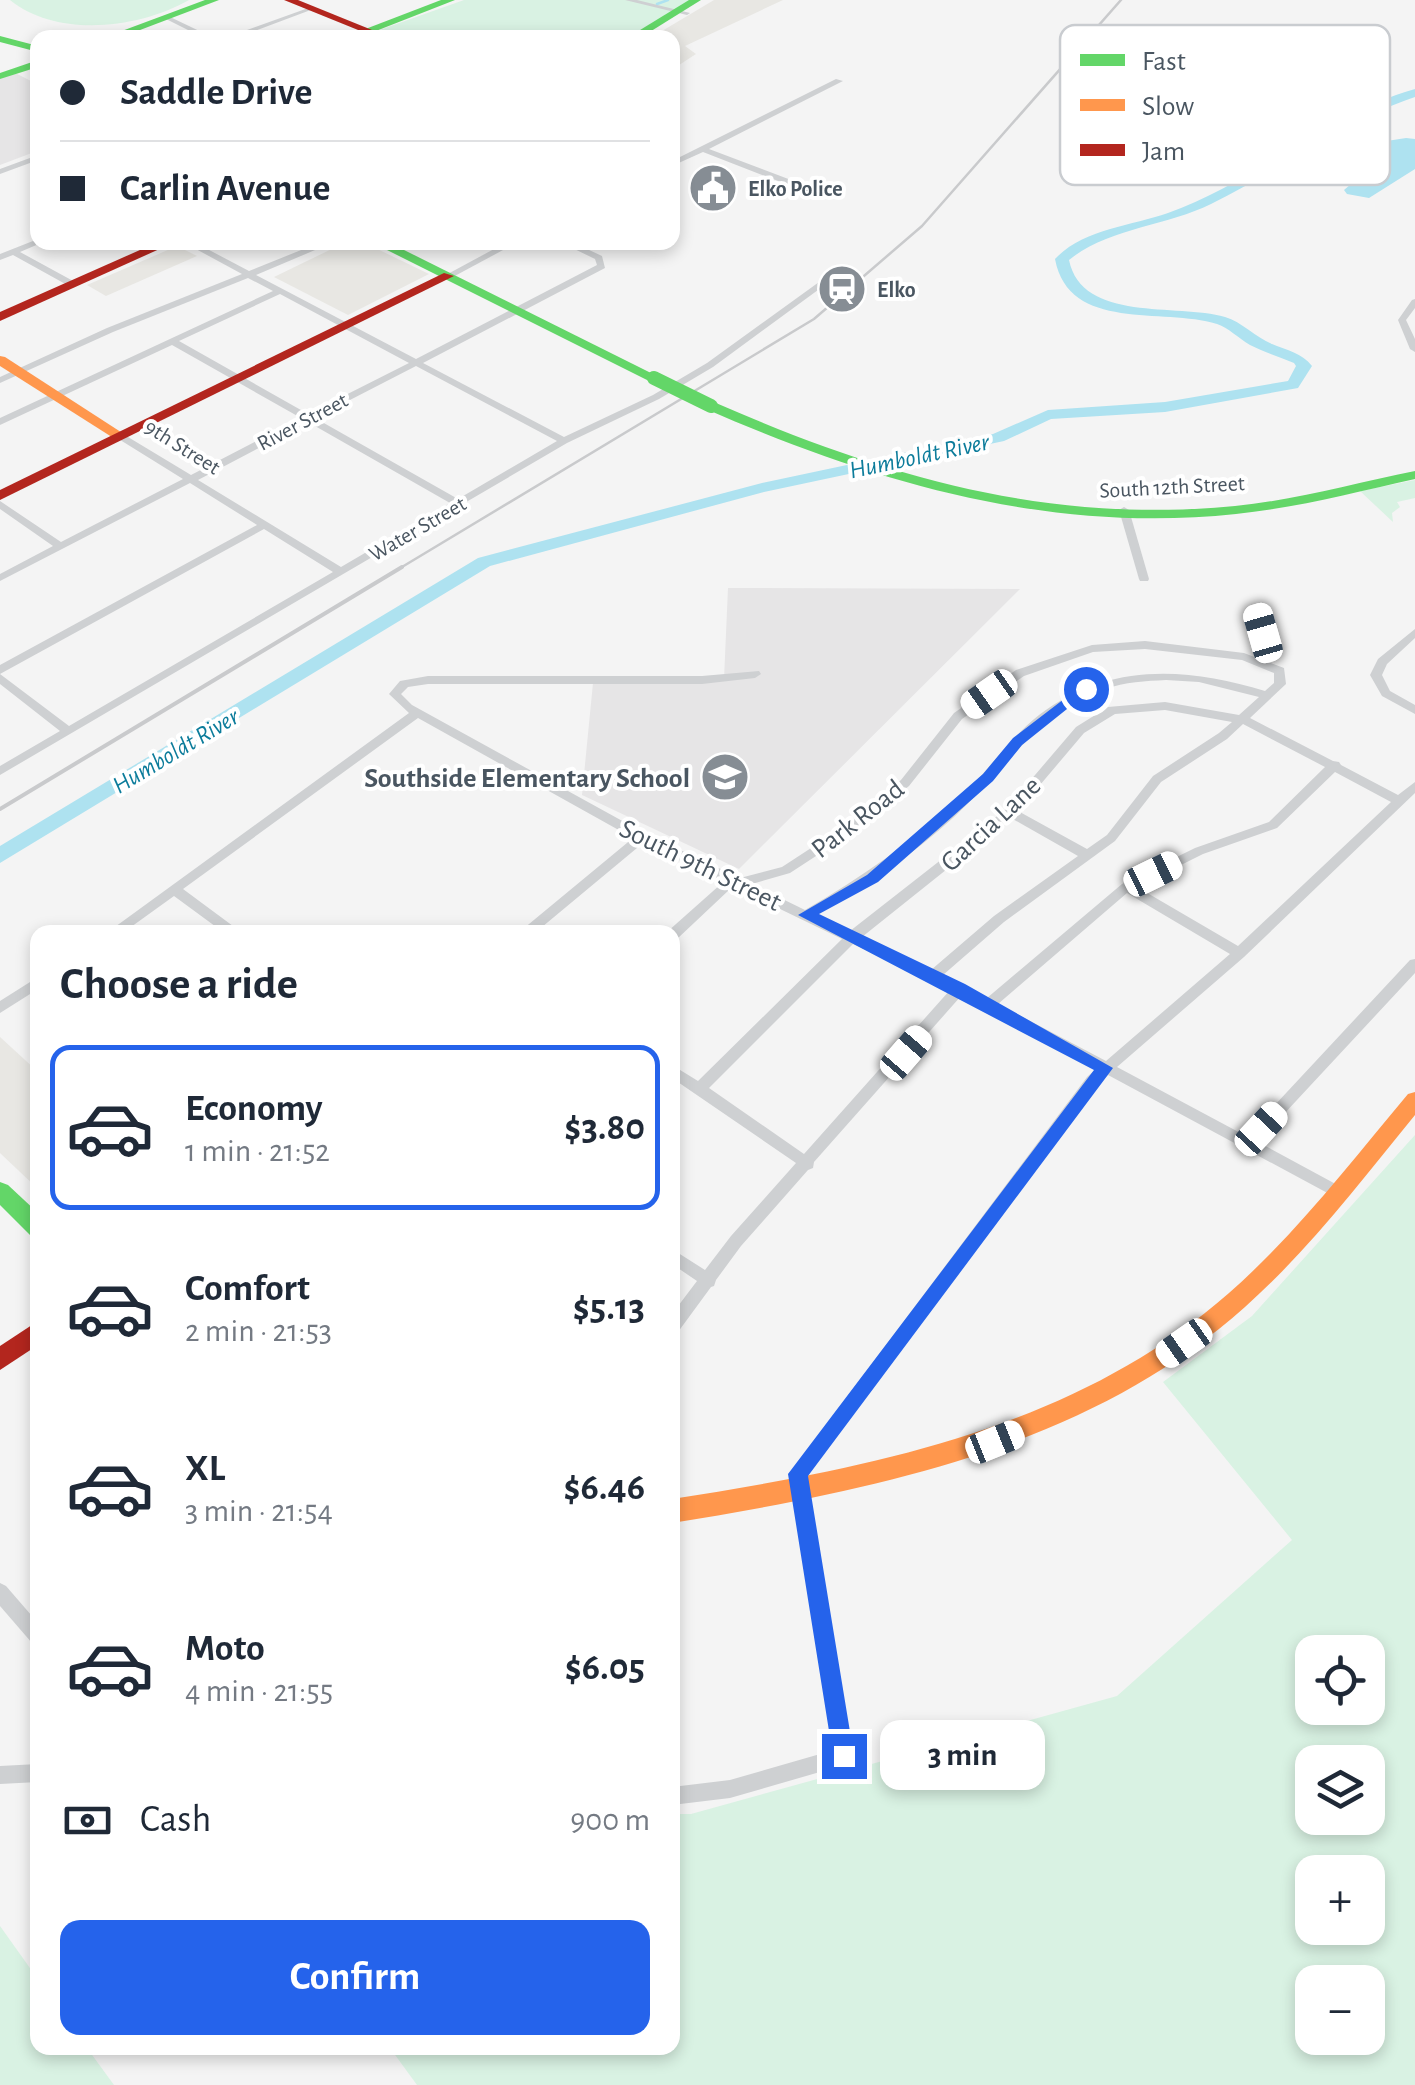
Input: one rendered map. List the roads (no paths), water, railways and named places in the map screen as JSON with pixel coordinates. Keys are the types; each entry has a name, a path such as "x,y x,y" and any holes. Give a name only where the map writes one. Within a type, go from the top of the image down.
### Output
{"main road":[{"path":"130,30 214,0"},
{"path":"289,0 313,8 350,30"},
{"path":"368,30 450,0"},
{"path":"647,30 708,0"},
{"path":"657,30 687,8"},
{"path":"0,39 30,47"},
{"path":"0,76 30,65"},
{"path":"0,318 151,250"},
{"name":"South 12th Street","path":"394,250 800,449 931,492 1038,511 1125,513 1268,506 1415,475"},
{"path":"0,496 448,276"},
{"name":"9th Street","path":"0,360 10,376 56,396 120,436"},
{"name":"South 12th Street","path":"1125,513 1258,500 1415,467"},
{"path":"680,1509 799,1482 861,1480 995,1442 1095,1402 1209,1324 1266,1272 1415,1100"},
{"path":"0,1190 30,1220"},
{"path":"0,1360 30,1337"}],"street":[{"path":"628,0 687,8"},
{"path":"251,30 313,8"},
{"path":"166,17 194,30"},
{"path":"680,160 839,80"},
{"path":"703,149 817,193"},
{"path":"0,172 30,160"},
{"path":"26,162 30,164"},
{"path":"0,257 30,244"},
{"path":"202,250 564,440"},
{"path":"10,376 110,330 311,250"},
{"path":"448,276 498,250"},
{"name":"River Street","path":"0,578 603,262 580,250"},
{"path":"13,251 72,284"},
{"name":"Water Street","path":"0,770 564,440 696,373 829,279"},
{"path":"0,422 280,291"},
{"path":"1415,302 1402,320 1415,350"},
{"path":"172,342 310,416 459,504"},
{"name":"9th Street","path":"120,436 341,572"},
{"path":"0,504 61,546"},
{"path":"1125,513 1144,579"},
{"path":"68,730 0,674 264,526"},
{"path":"1257,612 1263,633 1262,662"},
{"path":"1415,632 1382,662 1376,675 1386,694 1415,710"},
{"name":"Park Road","path":"680,929 725,887 786,870 835,838 905,783 958,716 1020,673 1076,653 1127,645 1207,651 1262,662 1282,676 1268,696"},
{"name":"South 9th Street","path":"754,674 702,680 428,680 398,690 397,701 642,837 989,1004 1338,1192"},
{"path":"806,915 873,878 988,778 1018,741 1086,689 1124,678 1162,676 1214,682 1268,696"},
{"path":"932,976 999,919 1121,828 1157,779 1244,720 1268,696"},
{"name":"Garcia Lane","path":"700,1088 851,938 1010,812 1080,730 1112,710 1166,706 1244,720"},
{"path":"125,925 417,713"},
{"path":"1244,720 1400,802"},
{"path":"989,1004 1126,887 1199,852 1273,824 1336,765"},
{"path":"680,1795 730,1789 844,1756 799,1482 1104,1068 1239,953 1415,786"},
{"path":"1010,812 1088,855"},
{"path":"536,925 642,837"},
{"path":"1126,887 1239,953"},
{"path":"175,890 222,925"},
{"path":"1247,1145 1415,964"},
{"path":"0,1008 30,987"},
{"path":"680,1317 736,1241 959,989"},
{"path":"680,1075 808,1164"},
{"path":"680,1261 708,1281"},
{"path":"0,1592 30,1627"},
{"path":"0,1775 30,1773"}],"water":[{"path":"1415,139 1415,169 1390,185 1390,140"},
{"path":"1350,185 1390,185 1369,198 1344,190"}],"waterway":[{"path":"657,4 668,0"},
{"name":"Humboldt River","path":"1390,101 1415,93"},
{"name":"Humboldt River","path":"0,856 484,562 762,488 998,438 1048,415 1165,407 1293,385 1304,366 1299,360 1256,342 1232,325 1206,317 1102,303 1080,294 1066,280 1062,259 1084,244 1176,215 1239,185"}],"railway":[{"path":"1099,25 1121,0"},
{"path":"397,570 814,319 922,226 1060,69"},
{"path":"0,809 402,567"}],"place":[{"name":"Elko Police","path":"713,188"},
{"name":"Elko","path":"842,289"},
{"name":"Southside Elementary School","path":"725,777"}]}
